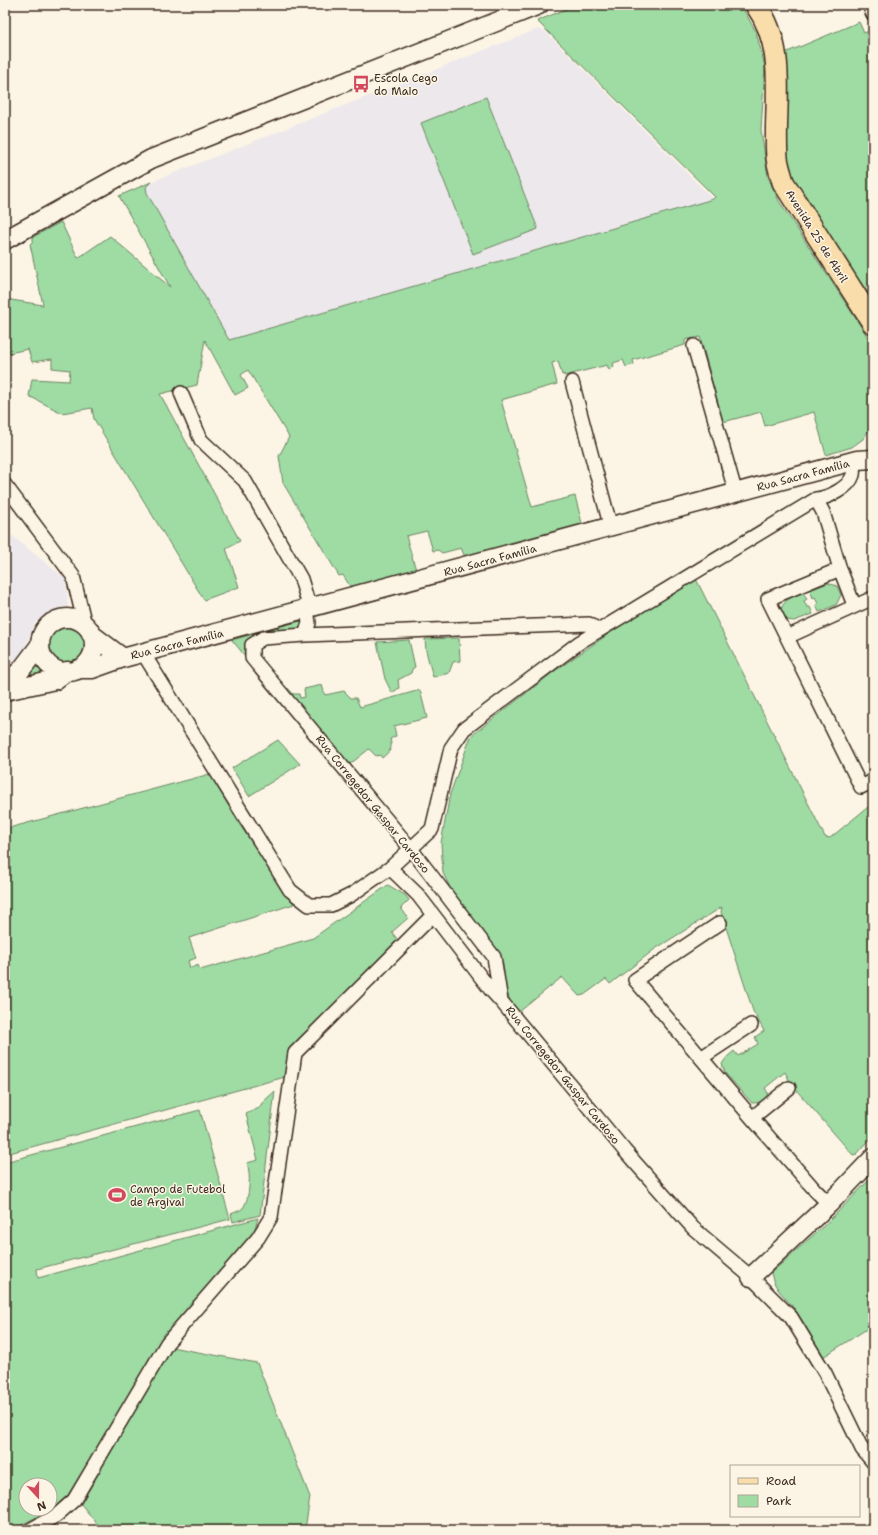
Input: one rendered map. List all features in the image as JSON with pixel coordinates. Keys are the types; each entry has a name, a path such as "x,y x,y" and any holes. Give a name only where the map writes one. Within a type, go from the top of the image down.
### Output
{"main road":[{"name":"Avenida 25 de Abril","path":"756,5 768,26 775,46 778,69 777,159 783,182 873,323"}],"street":[{"path":"5,240 151,159 539,5"},
{"path":"869,5 873,14"},
{"path":"694,346 736,494"},
{"path":"572,382 610,528"},
{"path":"181,393 201,440 245,481 301,579 309,609 310,623 305,635 589,624 599,630"},
{"name":"Rua Sacra Família","path":"5,691 55,680 73,670 92,669 123,658 861,460 873,447"},
{"path":"143,653 290,890 309,905 332,905 350,896 390,868 432,829 452,748 464,729 519,686 599,630 816,499 825,498 850,482 861,460"},
{"path":"834,467 836,477 835,482 818,493 816,499 823,512 840,569 854,605"},
{"path":"5,485 73,576 88,630 93,650 87,661 73,670 51,667 41,653 40,645 41,636 52,622 60,618 78,620 88,630"},
{"path":"840,569 768,599 861,787 873,781"},
{"path":"786,637 854,605 873,598"},
{"name":"Rua Sacra Família","path":"88,630 123,658"},
{"name":"Rua Corregedor Gaspar Cardoso","path":"305,635 263,638 252,645 252,658 411,849 494,957 501,1001 624,1150 693,1228 751,1277 791,1317 824,1373 862,1449 873,1462"},
{"path":"5,684 21,670 40,645"},
{"path":"390,868 418,896 432,916 501,1001"},
{"path":"30,1530 57,1515 74,1500 167,1343 258,1238 271,1217 295,1053 432,916"},
{"path":"720,923 635,980 752,1118 829,1204"},
{"path":"701,1058 751,1025"},
{"path":"752,1118 789,1088"},
{"path":"751,1277 829,1204 873,1158"}],"shaded area":[{"path":"538,29 546,32 713,199 229,340 147,193 146,187 151,182"},
{"path":"5,530 66,579 68,607 52,610 35,623 25,648 5,672"}],"green space":[{"path":"576,5 741,5 756,32 765,66 761,130 768,177 779,201 873,345 873,424 863,439 852,447 826,455 814,412 765,426 761,412 723,422 700,337 685,340 685,345 633,360 634,364 626,367 623,360 613,363 614,366 609,370 607,365 564,376 564,374 562,375 558,361 552,363 557,384 501,400 532,507 575,496 583,527 465,557 461,548 442,553 438,550 433,551 427,531 406,536 416,570 351,588 343,575 339,576 283,483 279,456 289,437 248,370 241,375 248,388 235,395 205,340 197,385 160,394 240,541 226,548 239,587 204,600 94,419 92,408 62,413 29,396 32,379 69,381 70,370 52,368 52,359 32,362 28,349 9,353 5,337 5,299 43,305 30,244 33,241 33,237 61,222 78,258 110,236 170,287 119,196 151,182 146,187 147,193 229,340 713,199 715,197 537,21"},
{"path":"859,22 864,33 873,29 873,279 865,288 873,300 873,309 795,182 787,156 787,61 785,53"},
{"path":"486,97 538,229 473,254 421,123"},
{"path":"696,579 825,837 830,838 873,803 873,1136 857,1154 853,1155 791,1084 785,1072 765,1088 768,1093 763,1100 752,1103 725,1073 722,1064 727,1057 734,1051 738,1056 758,1044 755,1037 764,1031 753,1011 721,912 722,907 655,949 610,984 606,979 584,995 579,996 562,977 519,1012 511,1003 505,987 500,954 453,894 443,873 441,843 450,794 471,736 556,670 642,611"},
{"path":"828,583 837,586 841,595 836,605 819,612 816,605 818,604 815,597 813,598 810,590"},
{"path":"803,592 807,599 804,601 807,607 810,607 813,614 794,621 787,620 781,609 783,605 790,598"},
{"path":"300,621 301,623 304,623 302,630 279,632 245,656 232,640"},
{"path":"67,627 80,633 86,646 80,659 67,665 54,659 48,646 54,633"},
{"path":"459,638 460,661 453,662 449,673 433,677 426,651 425,639"},
{"path":"409,640 415,667 412,669 411,673 398,680 399,688 392,693 385,679 377,642"},
{"path":"35,663 44,675 21,679"},
{"path":"322,685 325,695 344,691 351,698 356,698 360,707 420,690 427,718 394,726 396,736 390,739 390,750 382,758 380,755 376,756 369,749 349,765 287,693 288,688 293,694 299,694 300,698 305,697 304,689"},
{"path":"278,740 300,764 249,796 232,768"},
{"path":"210,774 240,825 294,904 189,938 196,958 188,961 190,968 198,965 200,970 313,938 388,885 405,895 409,900 401,908 408,918 392,932 399,942 290,1051 285,1077 6,1154 9,1161 200,1110 230,1219 37,1269 38,1278 258,1218 254,1232 248,1242 162,1342 68,1495 58,1504 58,1477 18,1477 18,1517 36,1517 12,1530 5,1530 5,829"},
{"path":"275,1091 260,1215 233,1222 231,1214 243,1208 247,1199 249,1179 247,1163 258,1160 246,1114 259,1108 262,1103"},
{"path":"873,1176 873,1325 823,1357 796,1311 778,1289 771,1273 828,1222"},
{"path":"171,1347 257,1363 310,1497 305,1530 102,1530 81,1504"}],"place":[{"name":"Escola Cego do Maio","path":"361,84"},
{"name":"Campo de Futebol de Argivai","path":"117,1195"}]}
